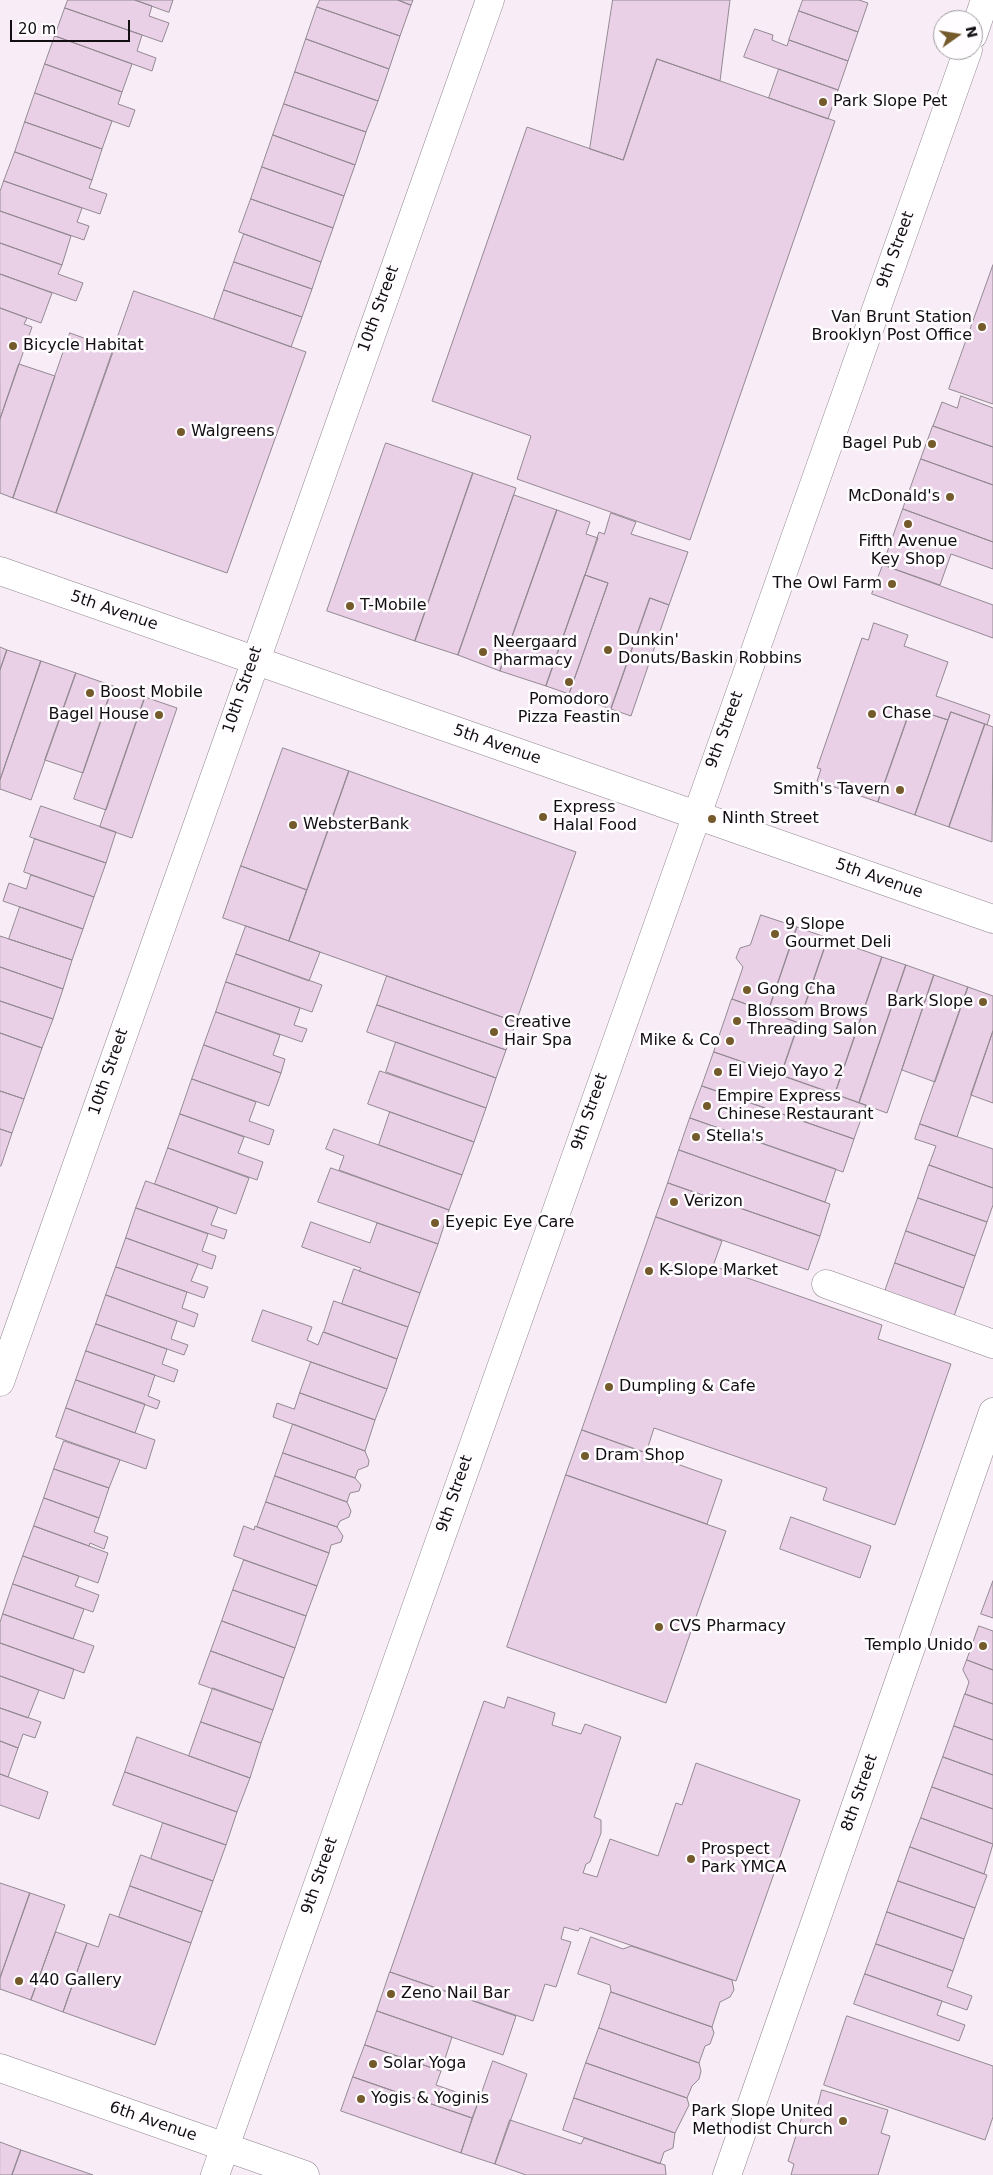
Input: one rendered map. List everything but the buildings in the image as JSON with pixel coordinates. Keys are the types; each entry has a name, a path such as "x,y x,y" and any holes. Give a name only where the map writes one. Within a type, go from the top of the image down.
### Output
{"street":[{"name":"10th Street","path":"0,1382 254,660 490,0"},
{"name":"9th Street","path":"215,2175 695,815 964,60"},
{"name":"5th Avenue","path":"0,571 993,919"},
{"path":"826,1284 993,1344"},
{"name":"8th Street","path":"727,2175 993,1412"},
{"name":"6th Avenue","path":"0,2068 305,2175"}],"place":[{"name":"Park Slope Pet","path":"823,102"},
{"name":"Van Brunt Station Brooklyn Post Office","path":"982,327"},
{"name":"Bicycle Habitat","path":"13,346"},
{"name":"Walgreens","path":"181,432"},
{"name":"Bagel Pub","path":"932,444"},
{"name":"McDonald's","path":"950,497"},
{"name":"Fifth Avenue Key Shop","path":"908,524"},
{"name":"The Owl Farm","path":"892,584"},
{"name":"T-Mobile","path":"350,606"},
{"name":"Dunkin' Donuts/Baskin Robbins","path":"608,650"},
{"name":"Neergaard Pharmacy","path":"483,652"},
{"name":"Pomodoro Pizza Feastin","path":"569,682"},
{"name":"Boost Mobile","path":"90,693"},
{"name":"Chase","path":"872,714"},
{"name":"Bagel House","path":"159,715"},
{"name":"Smith's Tavern","path":"900,790"},
{"name":"Express Halal Food","path":"543,817"},
{"name":"Ninth Street","path":"712,819"},
{"name":"WebsterBank","path":"293,825"},
{"name":"9 Slope Gourmet Deli","path":"775,934"},
{"name":"Gong Cha","path":"747,990"},
{"name":"Bark Slope","path":"983,1002"},
{"name":"Blossom Brows Threading Salon","path":"737,1021"},
{"name":"Creative Hair Spa","path":"494,1032"},
{"name":"Mike & Co","path":"730,1041"},
{"name":"El Viejo Yayo 2","path":"718,1072"},
{"name":"Empire Express Chinese Restaurant","path":"707,1106"},
{"name":"Stella's","path":"696,1137"},
{"name":"Verizon","path":"674,1202"},
{"name":"Eyepic Eye Care","path":"435,1223"},
{"name":"K-Slope Market","path":"649,1271"},
{"name":"Dumpling & Cafe","path":"609,1387"},
{"name":"Dram Shop","path":"585,1456"},
{"name":"CVS Pharmacy","path":"659,1627"},
{"name":"Templo Unido","path":"983,1646"},
{"name":"Prospect Park YMCA","path":"691,1859"},
{"name":"440 Gallery","path":"19,1981"},
{"name":"Zeno Nail Bar","path":"391,1994"},
{"name":"Solar Yoga","path":"373,2064"},
{"name":"Yogis & Yoginis","path":"361,2099"},
{"name":"Park Slope United Methodist Church","path":"843,2121"}]}
